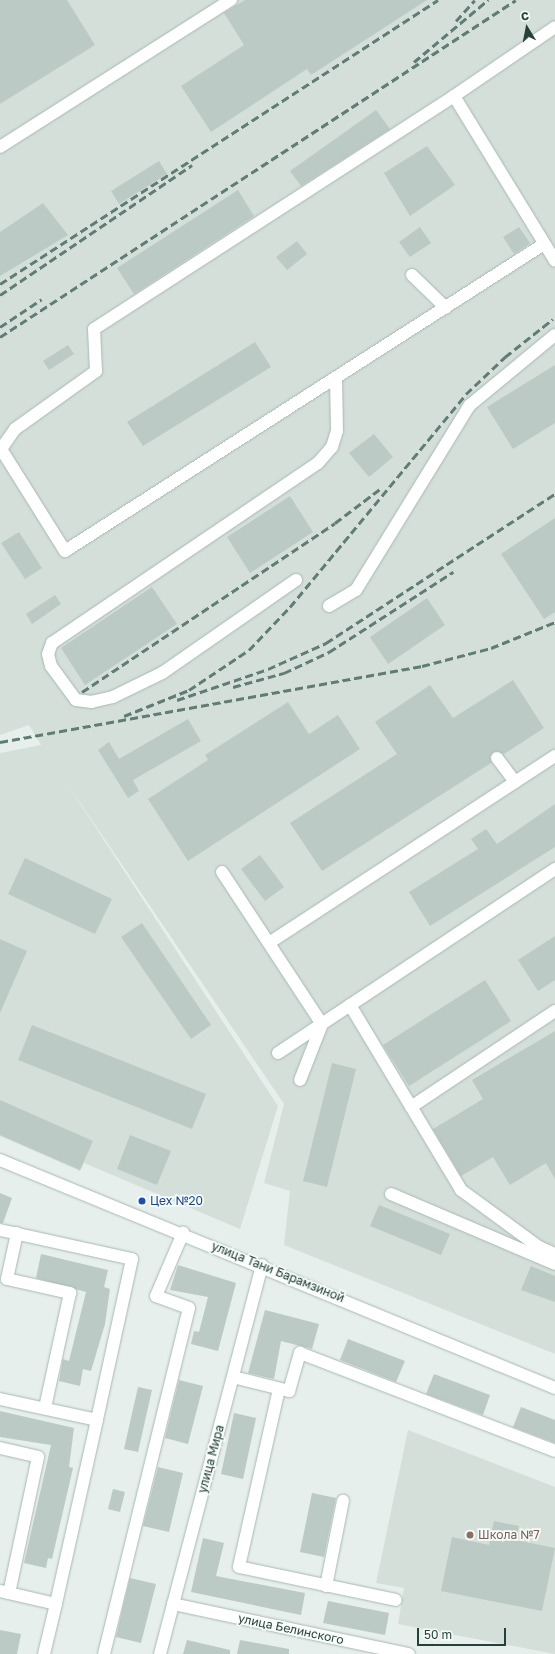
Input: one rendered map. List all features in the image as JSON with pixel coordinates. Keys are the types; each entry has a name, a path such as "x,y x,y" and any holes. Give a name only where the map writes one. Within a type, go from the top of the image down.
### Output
{"street":[{"path":"0,147 231,0"},
{"path":"544,244 65,551 1,449 14,429 96,371 94,329 454,96 555,27"},
{"path":"454,96 555,261"},
{"path":"412,275 446,308"},
{"path":"329,606 356,590 470,404 555,336"},
{"path":"296,580 162,673 113,697 92,702 76,700 51,666 48,654 52,643 318,463 336,436 336,378"},
{"path":"269,942 555,756"},
{"path":"497,758 515,782"},
{"path":"278,1053 555,869"},
{"path":"222,872 322,1024"},
{"path":"350,1006 461,1190 538,1247 555,1254"},
{"path":"411,1107 555,1011"},
{"path":"300,1080 322,1024"},
{"name":"улица Тани Барамзиной","path":"0,1160 262,1265 555,1388"},
{"path":"391,1194 555,1264"},
{"path":"0,1230 132,1259 44,1654"},
{"path":"17,1233 7,1279 70,1293 45,1408"},
{"path":"104,1654 189,1308 156,1296 183,1234"},
{"name":"улица Мира","path":"160,1654 262,1265"},
{"path":"233,1377 290,1391 300,1352 555,1451"},
{"path":"279,1389 238,1566 396,1600"},
{"path":"0,1398 96,1420"},
{"path":"0,1448 38,1457 5,1592 56,1604"},
{"path":"326,1586 343,1501"},
{"name":"улица Белинского","path":"173,1604 409,1654"}],"shaded area":[{"path":"0,0 555,0 555,1354 284,1245 290,1191 264,1183 284,1104 64,779 278,1106 240,1229 84,1163 80,1171 0,1136 0,753 41,745 29,725 0,735"},
{"name":"Школа №7","path":"408,1430 555,1487 555,1654 398,1624 404,1588 376,1583"}],"building":[{"path":"0,0 67,0 95,45 0,104"},
{"path":"245,0 427,0 311,75 307,69 211,132 181,86 244,45 224,13"},
{"path":"376,110 390,129 301,186 290,171"},
{"path":"427,146 455,185 410,216 384,173"},
{"path":"159,161 167,174 119,204 111,191"},
{"path":"238,190 254,216 134,294 117,268"},
{"path":"43,203 68,235 0,276 0,232"},
{"path":"420,227 431,243 410,257 399,242"},
{"path":"519,227 530,243 514,254 503,237"},
{"path":"297,241 307,254 287,270 276,257"},
{"path":"255,342 271,367 143,446 127,422"},
{"path":"68,345 74,354 49,370 43,361"},
{"path":"555,365 555,423 513,449 487,407"},
{"path":"374,434 393,457 369,477 349,453"},
{"path":"290,496 313,532 250,573 227,537"},
{"path":"555,518 555,612 544,619 501,554"},
{"path":"19,532 42,568 25,579 1,543"},
{"path":"152,587 177,624 85,685 61,648"},
{"path":"55,595 61,604 32,624 26,614"},
{"path":"427,598 445,625 388,664 370,637"},
{"path":"513,680 544,728 504,754 493,752 491,763 322,871 290,823 397,754 375,722 430,685 453,718"},
{"path":"288,702 309,734 338,715 360,749 188,861 148,799 208,760 205,755"},
{"path":"188,719 201,741 133,780 139,791 128,798 98,750 109,742 119,759"},
{"path":"555,804 555,847 430,926 409,892 478,849 471,839 486,829 497,844"},
{"path":"260,855 284,887 265,901 241,869"},
{"path":"25,858 112,899 95,934 8,894"},
{"path":"142,923 211,1025 191,1039 121,937"},
{"path":"555,936 555,980 538,991 518,960"},
{"path":"0,939 27,951 0,1013"},
{"path":"485,980 511,1021 409,1086 383,1045"},
{"path":"32,1025 206,1094 192,1129 18,1060"},
{"path":"555,1031 555,1179 546,1163 510,1185 493,1157 461,1176 433,1129 483,1099 472,1080"},
{"path":"332,1063 356,1069 327,1187 303,1181"},
{"path":"0,1100 93,1141 80,1170 0,1135"},
{"path":"130,1135 171,1151 157,1185 117,1169"},
{"path":"0,1193 12,1198 3,1223 0,1223"},
{"path":"379,1205 450,1234 441,1255 370,1226"},
{"path":"41,1254 108,1270 104,1287 110,1289 105,1324 91,1371 83,1369 80,1386 59,1381 63,1359 69,1361 86,1292 36,1278"},
{"path":"178,1265 236,1283 218,1351 191,1344 194,1331 199,1332 208,1297 170,1290"},
{"path":"531,1266 555,1276 555,1302 521,1290"},
{"path":"265,1310 319,1324 312,1349 281,1341 274,1379 248,1373"},
{"path":"348,1339 405,1361 396,1382 340,1360"},
{"path":"434,1374 490,1395 483,1415 426,1394"},
{"path":"179,1380 203,1386 188,1444 165,1438"},
{"path":"138,1387 152,1390 138,1452 124,1449"},
{"path":"521,1407 555,1420 555,1443 513,1427"},
{"path":"0,1411 74,1428 69,1467 73,1468 52,1559 48,1558 46,1568 24,1563 51,1445 0,1437"},
{"path":"234,1413 256,1418 243,1479 221,1474"},
{"path":"158,1467 183,1473 169,1532 143,1526"},
{"path":"113,1489 125,1492 120,1512 108,1509"},
{"path":"312,1493 336,1498 324,1557 300,1552"},
{"path":"494,1521 519,1526 516,1540 555,1548 542,1611 441,1591 452,1537 489,1545"},
{"path":"203,1538 224,1543 216,1576 305,1593 301,1615 191,1592"},
{"path":"130,1578 156,1584 141,1643 116,1637"},
{"path":"328,1601 389,1613 385,1635 323,1623"},
{"path":"0,1630 21,1634 17,1654 0,1654"},
{"path":"187,1640 230,1650 230,1654 183,1654"},
{"path":"240,1640 289,1649 289,1654 237,1654"}],"railway":[{"path":"0,284 438,0"},
{"path":"456,21 475,0"},
{"path":"414,62 488,0"},
{"path":"0,337 516,0"},
{"path":"0,295 192,165"},
{"path":"0,327 42,299"},
{"path":"124,716 189,690 249,650 290,607 466,394 505,357 553,319"},
{"path":"82,692 335,523 380,489"},
{"path":"177,700 268,669 326,643 555,494"},
{"path":"233,687 284,673 329,652 453,572"},
{"path":"0,742 422,666 491,648 555,622"}],"place":[{"name":"Цех №20","path":"142,1201"},
{"name":"Школа №7","path":"470,1535"}]}
